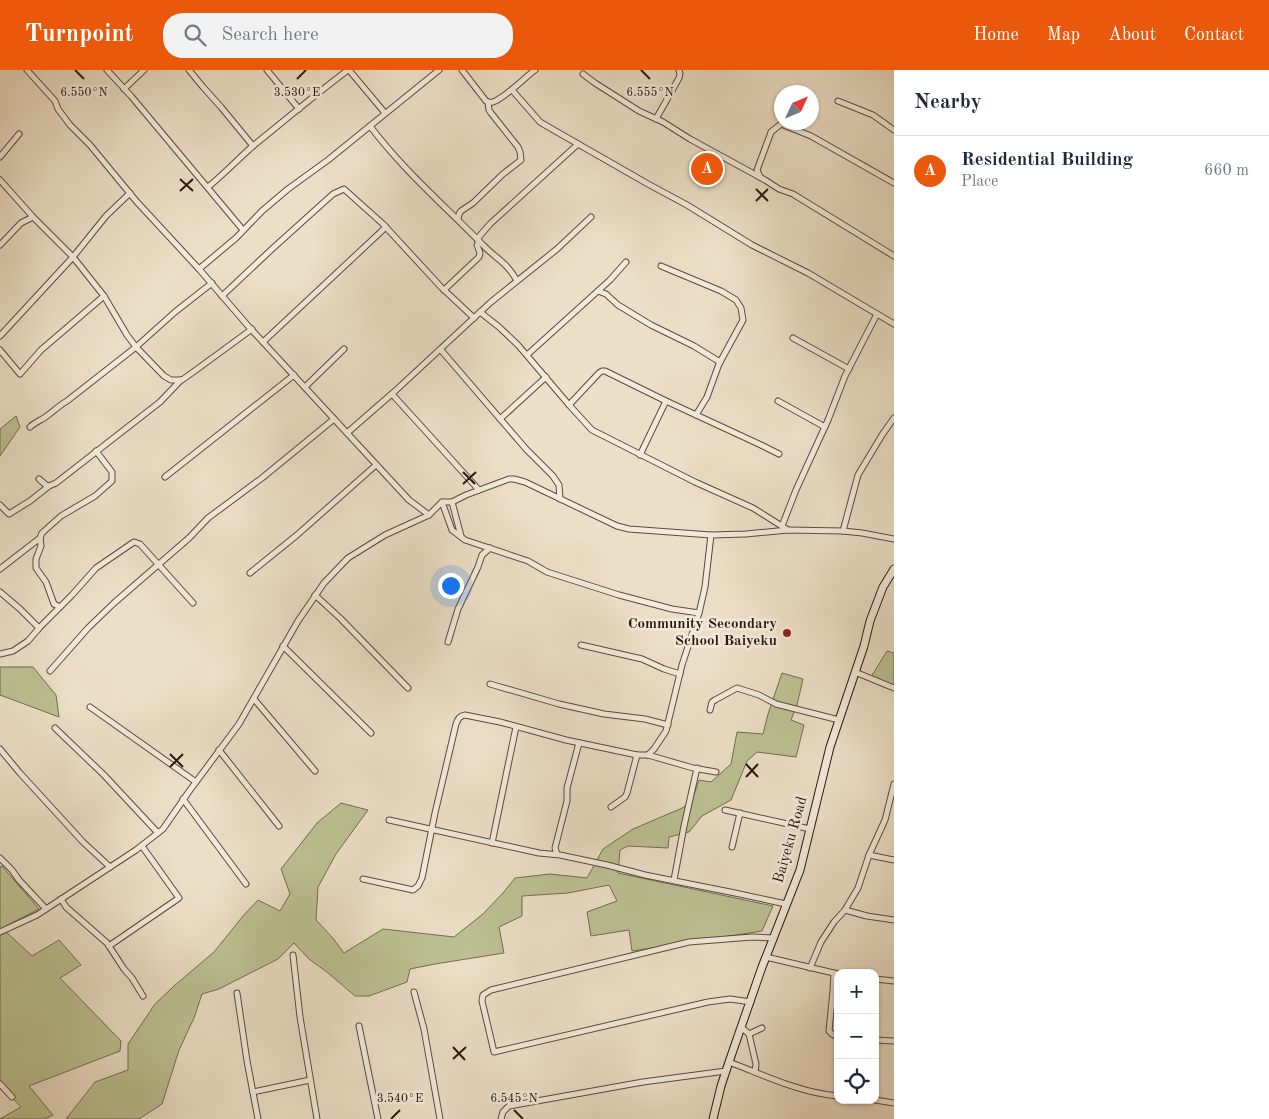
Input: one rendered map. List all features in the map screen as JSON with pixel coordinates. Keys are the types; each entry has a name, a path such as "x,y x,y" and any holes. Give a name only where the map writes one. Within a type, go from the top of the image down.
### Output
{"main road":[{"name":"Baiyeku Road","path":"713,1119 726,1071 741,1027 800,870 830,747 876,604 883,587 894,569"}],"street":[{"path":"27,70 54,101 70,125 90,145 137,202 222,296 409,500 429,514"},
{"path":"107,70 243,230"},
{"path":"124,89 144,70"},
{"path":"189,70 253,146"},
{"path":"267,70 300,109"},
{"path":"208,187 253,146 349,70 385,112"},
{"path":"458,219 462,211 521,160 518,147 489,110 488,102 462,70"},
{"path":"488,102 494,102 512,90 535,70"},
{"path":"656,119 679,78 679,70"},
{"path":"199,269 236,238 262,211 288,189 328,160 385,112 409,95 435,71"},
{"path":"583,74 640,111 779,189 793,194 894,256"},
{"path":"512,90 540,122 687,205 752,245 808,273 894,324"},
{"path":"838,101 866,112 894,130"},
{"path":"760,178 757,170 770,134 781,124 811,136 894,183"},
{"path":"370,126 412,175 488,250 507,265 517,281"},
{"path":"0,157 19,134"},
{"path":"444,290 479,258 478,240 490,224 578,144"},
{"path":"751,173 757,170"},
{"path":"0,180 33,217 73,257 104,296 136,347 164,376 171,380 182,380"},
{"path":"222,296 333,194 344,189 386,227 444,290 474,318"},
{"path":"0,336 73,257 106,216 130,193"},
{"path":"0,245 21,223 33,217"},
{"path":"347,433 441,350 480,312 591,217"},
{"path":"264,342 386,227"},
{"path":"527,355 598,291 626,262"},
{"path":"662,266 730,296 739,303 743,320 720,362 707,397 696,415"},
{"path":"30,428 136,347 175,312 212,283"},
{"path":"605,284 606,294"},
{"path":"598,291 606,294 618,305 651,325 694,346 720,362"},
{"path":"0,350 20,374 41,350 104,296"},
{"path":"480,312 499,326 527,355 592,430 695,482 753,508 788,530"},
{"path":"782,526 845,376 877,314"},
{"path":"0,504 9,514 56,483 160,402 182,380 252,329"},
{"path":"793,338 849,369"},
{"path":"305,387 344,349"},
{"path":"441,350 500,419 553,476 559,485 560,499"},
{"path":"569,405 602,371 605,371 779,454"},
{"path":"164,477 294,375"},
{"path":"500,419 546,377"},
{"path":"392,394 480,490"},
{"path":"640,455 666,401"},
{"path":"778,401 825,426"},
{"path":"842,531 858,475 894,418"},
{"path":"50,671 94,622 189,538 208,518 262,478 334,419"},
{"path":"0,569 40,538 42,533 60,516 95,496 112,481 112,472 96,451"},
{"path":"250,573 297,535 376,465"},
{"path":"39,479 49,486"},
{"path":"0,932 37,915 142,846 163,828 239,724 298,621 324,583 348,558 385,535 429,514 442,502 452,502 480,490 514,479 525,482 616,526 629,530 711,535 788,530 842,531 894,539"},
{"path":"442,502 452,530 465,540 528,561 547,572 619,595 672,609 700,613"},
{"path":"452,502 461,537"},
{"path":"773,531 774,520"},
{"path":"648,756 664,735 668,726 680,674 700,613 711,535"},
{"path":"40,538 41,546 36,558 36,568 46,582 54,604 60,607"},
{"path":"0,654 13,651 28,641 96,568 134,542 140,544 193,603"},
{"path":"479,544 482,555"},
{"path":"448,642 458,609 482,555 490,548"},
{"path":"0,592 39,628"},
{"path":"315,596 340,618 408,688"},
{"path":"581,645 642,660 664,670 680,674"},
{"path":"283,646 371,733"},
{"path":"855,672 894,688"},
{"path":"490,684 560,704 604,714 645,719 668,726"},
{"path":"710,710 712,702 737,688 759,695 776,704 839,720"},
{"path":"254,699 315,771"},
{"path":"90,707 196,782"},
{"path":"363,879 413,890 416,888 422,878 431,838 435,831 435,814 458,718 465,715 579,743 648,756 716,772"},
{"path":"492,843 516,727"},
{"path":"55,728 104,775 158,832"},
{"path":"556,851 565,809 567,788 579,743"},
{"path":"0,749 83,842 110,867"},
{"path":"219,750 279,826"},
{"path":"611,807 625,797 627,793 637,755"},
{"path":"674,880 697,768"},
{"path":"810,968 821,942 834,922 845,910 858,888 869,855 885,820 894,784"},
{"path":"183,799 246,884"},
{"path":"725,810 810,829"},
{"path":"732,847 740,813"},
{"path":"389,820 539,853 549,854 556,851 645,875 786,904"},
{"path":"109,946 179,898 142,846"},
{"path":"869,855 894,860"},
{"path":"0,858 46,909"},
{"path":"61,899 66,907 109,946 132,978 142,996"},
{"path":"845,910 894,920"},
{"path":"751,1002 730,999 708,1002 494,1052 482,1001 483,995 491,990 688,942 752,937 774,938"},
{"path":"293,955 300,1017 317,1119"},
{"path":"766,957 834,973"},
{"path":"879,979 894,981"},
{"path":"834,985 829,1031 834,1035"},
{"path":"414,992 424,1029 440,1119"},
{"path":"238,993 247,1061 258,1119"},
{"path":"359,1026 378,1119"},
{"path":"741,1027 749,1034 756,1064 755,1072"},
{"path":"749,1034 762,1028"},
{"path":"879,1040 894,1041"},
{"path":"729,1062 820,1095 834,1096"},
{"path":"501,1119 503,1112 509,1106 643,1082 726,1071"},
{"path":"253,1092 310,1080"},
{"path":"0,1084 12,1097"},
{"path":"879,1100 894,1102"}],"green space":[{"path":"16,416 20,427 0,456 0,429"},
{"path":"887,651 894,653 894,686 871,677"},
{"path":"0,667 33,667 56,695 59,717 0,695"},
{"path":"782,673 803,679 797,705 791,720 804,725 796,757 757,752 747,761 731,800 702,816 689,832 669,837 668,848 628,846 620,850 618,873 773,906 762,931 632,951 629,930 591,936 587,912 617,901 609,885 568,893 522,896 522,916 499,927 504,953 410,969 407,982 369,996 355,996 310,960 294,943 278,959 219,989 202,994 194,1018 179,1050 162,1104 139,1119 66,1119 95,1082 128,1070 128,1044 155,1004 214,952 258,900 280,911 290,894 281,869 317,823 341,803 368,810 336,854 318,887 316,920 344,953 383,929 454,937 483,914 515,878 550,874 587,878 603,849 633,829 691,803 699,780 711,782 731,764 737,732 763,734"},
{"path":"2,866 39,909 2,928 32,956 59,940 81,965 60,978 121,1041 120,1051 29,1086 53,1115 45,1119 0,1119 21,1107 0,1085 0,867"}],"place":[{"name":"Residential Building","path":"707,169"},
{"name":"Community Secondary School Baiyeku","path":"787,633"}]}
